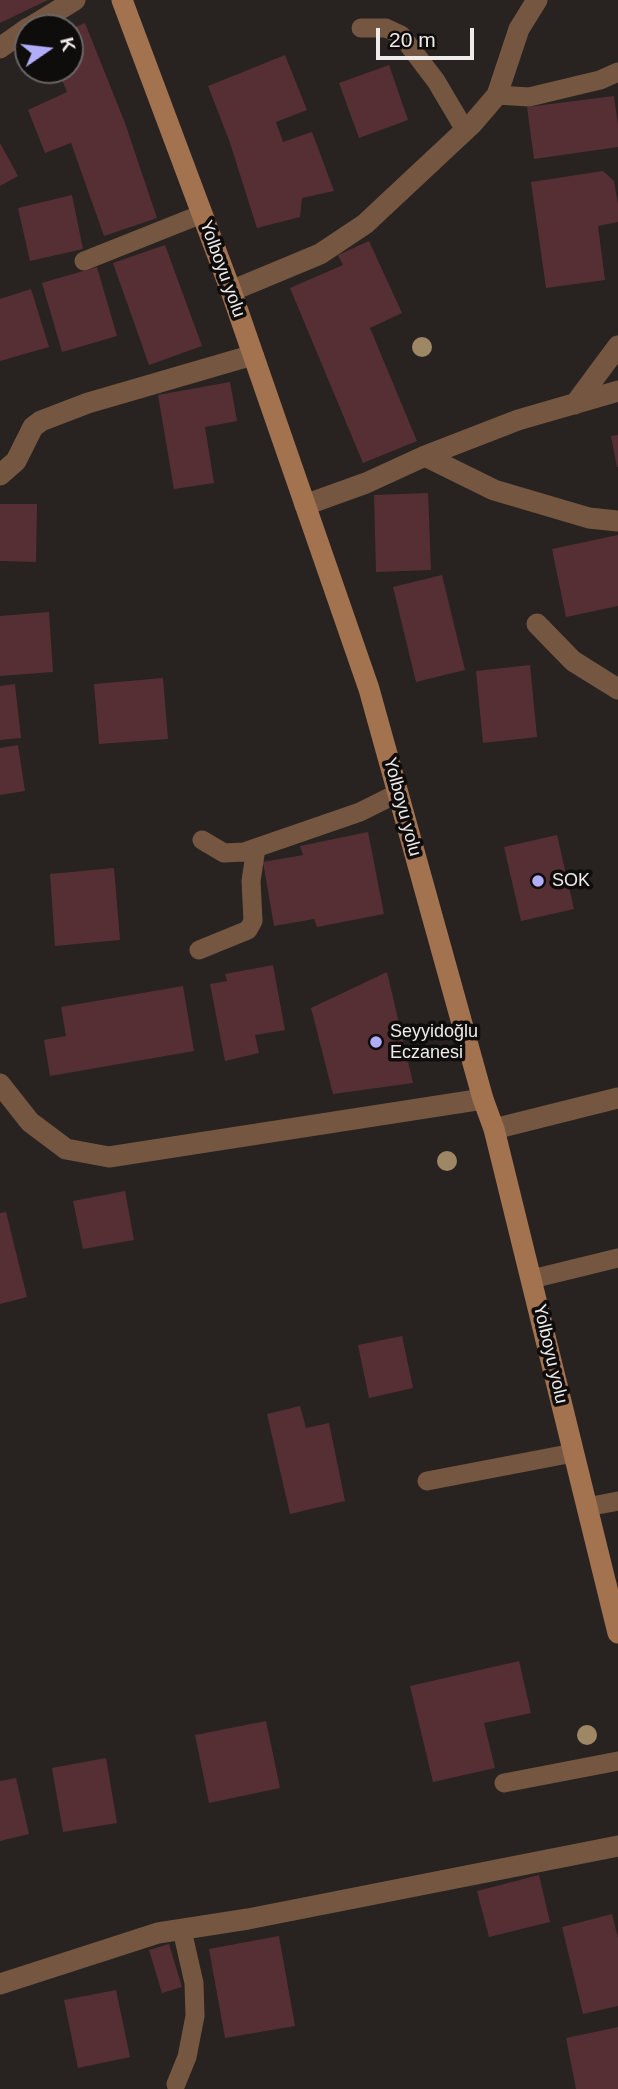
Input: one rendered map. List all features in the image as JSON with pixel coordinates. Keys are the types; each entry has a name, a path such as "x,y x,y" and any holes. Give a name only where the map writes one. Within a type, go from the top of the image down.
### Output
{"main road":[{"name":"Yolboyu yolu","path":"122,0 231,291 369,689 483,1099 494,1129 618,1633"}],"street":[{"path":"52,14 75,0"},
{"path":"231,291 331,247 365,223 465,130 497,95 519,29 537,0"},
{"path":"575,404 618,346"},
{"path":"0,475 16,461 33,428 41,421 88,403 253,355"},
{"path":"305,505 366,483 425,456 518,420 618,391"},
{"path":"425,456 494,490 589,517 618,521"},
{"path":"537,624 573,661 618,689"},
{"path":"0,1084 30,1122 65,1149 108,1157 483,1099"},
{"path":"494,1129 618,1098"},
{"path":"0,1984 158,1933 618,1846"}],"lane":[{"path":"361,28 386,28 401,35 436,81 465,130"},
{"path":"497,95 528,97 600,80 618,72"},
{"path":"84,261 202,214"},
{"path":"202,840 223,853 256,848 360,812 398,793"},
{"path":"199,950 248,930 253,921 251,881 256,848"},
{"path":"532,1279 618,1258"},
{"path":"426,1481 573,1453"},
{"path":"587,1507 618,1501"},
{"path":"505,1783 618,1760"},
{"path":"176,2084 187,2057 195,2016 194,1983 182,1930"}],"building":[{"path":"0,0 48,0 14,14 0,23"},
{"path":"84,23 125,123 157,218 104,236 71,143 45,153 28,110 67,92 64,84 84,84"},
{"path":"285,55 307,110 276,122 283,142 312,132 334,191 302,198 300,217 257,228 229,140 208,86"},
{"path":"389,65 408,120 359,138 339,83"},
{"path":"614,96 618,147 534,159 527,107"},
{"path":"0,143 18,176 0,186"},
{"path":"603,171 614,181 618,205 618,222 598,226 605,280 546,288 531,182"},
{"path":"72,195 83,249 30,261 18,208"},
{"path":"369,241 402,313 370,328 417,441 363,463 290,288 343,265 338,255"},
{"path":"165,245 202,346 149,365 113,263"},
{"path":"97,267 117,336 62,352 42,283"},
{"path":"31,289 49,347 0,361 0,299"},
{"path":"230,382 237,421 205,427 214,483 174,489 158,395"},
{"path":"618,435 618,467 617,467 611,436"},
{"path":"428,493 431,570 376,572 374,495"},
{"path":"0,504 37,504 36,562 0,561"},
{"path":"618,535 618,606 566,617 552,549"},
{"path":"442,575 465,670 416,682 393,587"},
{"path":"49,612 53,672 0,676 0,616"},
{"path":"530,665 537,737 483,743 476,671"},
{"path":"163,678 168,739 99,744 94,684"},
{"path":"15,684 21,738 0,740 0,686"},
{"path":"18,745 25,791 0,795 0,748"},
{"path":"368,832 384,914 317,927 314,919 274,926 263,862 303,855 300,846"},
{"path":"557,835 574,909 521,921 504,847"},
{"path":"114,868 120,940 55,946 50,874"},
{"path":"273,965 285,1030 255,1035 259,1053 225,1061 210,984 227,981 225,974"},
{"path":"387,972 413,1083 333,1094 311,1008"},
{"path":"183,986 194,1051 50,1076 44,1040 66,1036 61,1007"},
{"path":"125,1191 134,1240 83,1249 73,1201"},
{"path":"6,1212 27,1297 0,1304 0,1213"},
{"path":"402,1336 413,1388 369,1398 358,1345"},
{"path":"300,1406 306,1428 329,1423 345,1501 290,1514 267,1414"},
{"path":"519,1661 531,1713 484,1723 495,1768 433,1782 410,1686"},
{"path":"266,1721 280,1788 209,1803 195,1735"},
{"path":"106,1758 117,1823 63,1832 52,1768"},
{"path":"16,1778 29,1834 0,1841 0,1781"},
{"path":"539,1875 550,1922 489,1937 477,1891"},
{"path":"612,1914 618,1938 618,2006 583,2014 562,1927"},
{"path":"279,1936 295,2026 225,2038 209,1949"},
{"path":"169,1944 182,1987 162,1993 149,1950"},
{"path":"116,1990 130,2057 78,2068 64,2000"},
{"path":"618,2027 618,2089 576,2089 566,2038"}],"place":[{"name":"SOK","path":"538,881"},
{"name":"Seyyidoğlu Eczanesi","path":"376,1042"}]}
